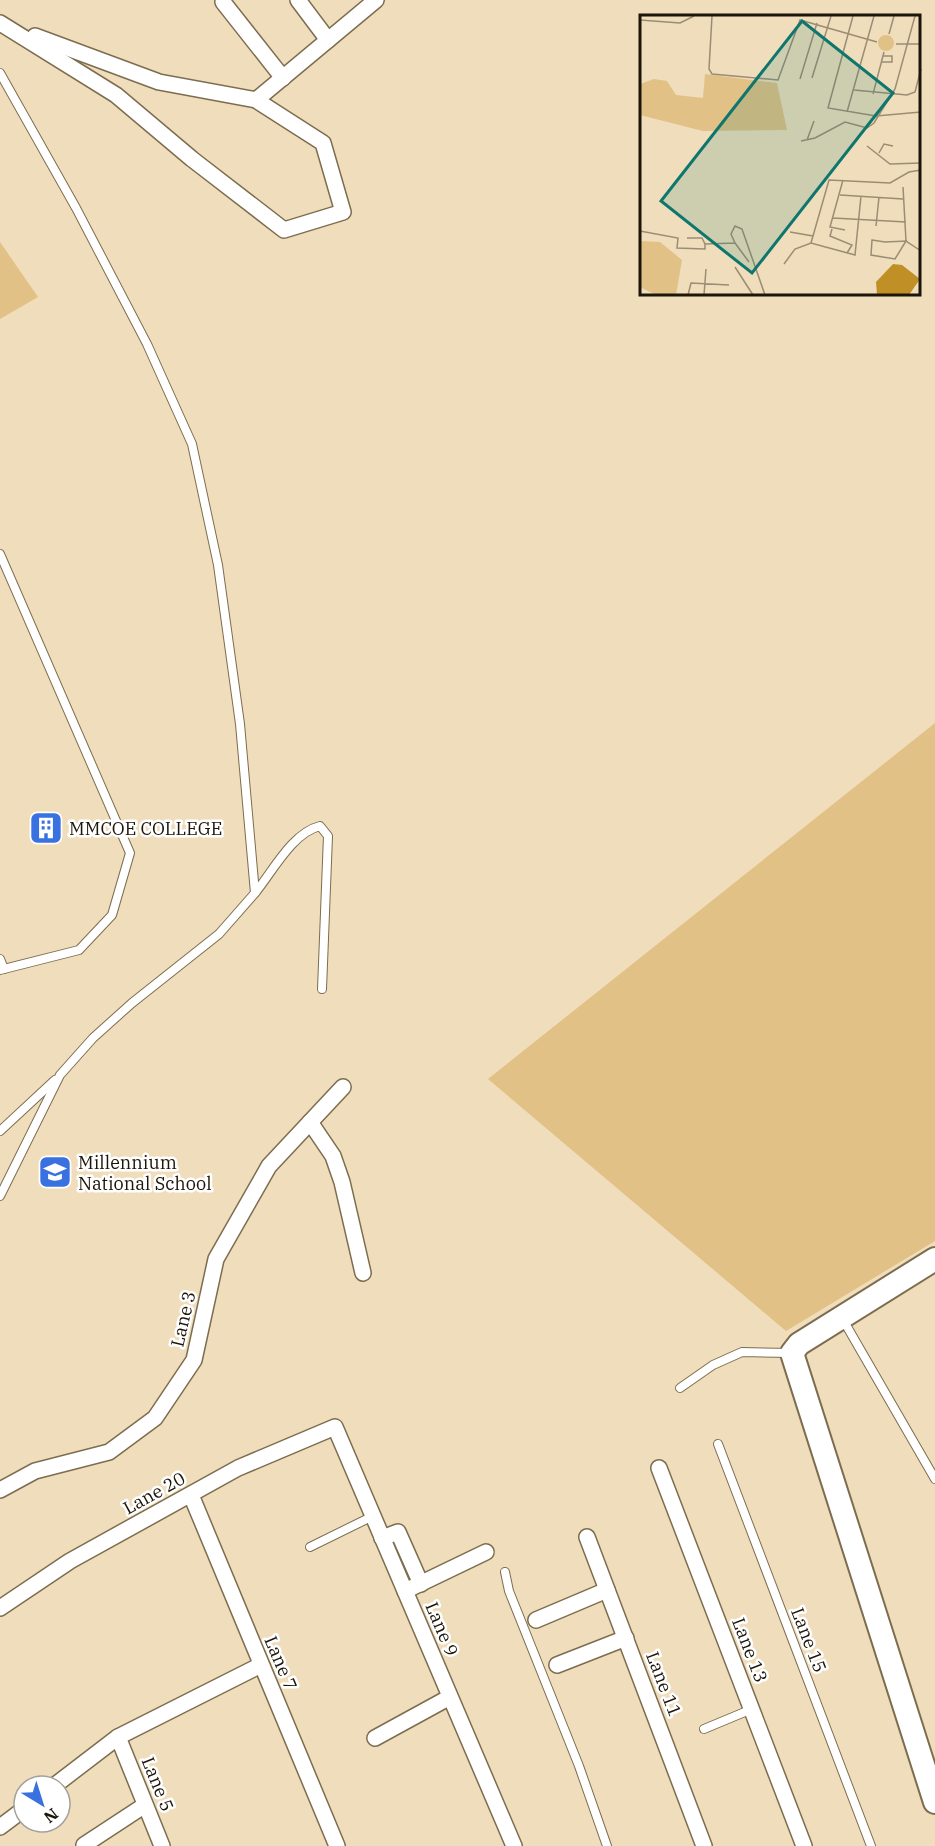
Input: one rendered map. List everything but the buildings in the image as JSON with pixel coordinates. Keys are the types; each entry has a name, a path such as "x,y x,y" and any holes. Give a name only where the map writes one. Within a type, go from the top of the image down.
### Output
{"street":[{"path":"298,0 328,40"},
{"path":"256,100 376,0"},
{"path":"222,2 283,78"},
{"path":"2,23 159,82 256,100 323,142 343,213 284,230 192,159 116,95 2,23"},
{"name":"Lane 3","path":"0,1490 35,1472 109,1452 155,1418 194,1360 216,1259 269,1166 342,1087"},
{"path":"310,1122 333,1156 339,1173 363,1273"},
{"path":"935,1259 799,1344 792,1353 935,1802"},
{"name":"Lane 20","path":"0,1608 70,1561 238,1468 335,1427"},
{"name":"Lane 9","path":"335,1427 514,1846"},
{"name":"Lane 13","path":"659,1468 804,1846"},
{"name":"Lane 7","path":"191,1495 337,1846"},
{"path":"382,1538 398,1532 421,1584"},
{"name":"Lane 11","path":"587,1537 704,1846"},
{"path":"405,1592 486,1552"},
{"path":"536,1620 607,1590"},
{"path":"557,1665 626,1638"},
{"path":"70,1774 118,1737 261,1665"},
{"path":"375,1738 450,1697"},
{"name":"Lane 5","path":"118,1737 162,1846"},
{"path":"84,1845 145,1805"}],"lane":[{"path":"0,73 76,208 141,334 192,444 218,565 240,724 255,893"},
{"path":"0,554 130,853 112,915 79,950 2,969 0,959"},
{"path":"0,1131 60,1075 93,1038 132,1003 219,934 255,893 293,842 307,829 320,825 328,836 322,989"},
{"path":"0,1196 60,1075"},
{"path":"842,1317 935,1479"},
{"path":"680,1388 713,1365 741,1352 792,1353"},
{"name":"Lane 15","path":"718,1444 871,1846"},
{"path":"310,1547 373,1516"},
{"path":"505,1572 509,1591 579,1766 607,1846"},
{"path":"704,1729 752,1709"}],"shaded area":[{"path":"0,242 38,297 0,319"},
{"path":"935,723 935,1241 786,1331 488,1079"}],"place":[{"name":"MMCOE COLLEGE","path":"46,828"},
{"name":"Millennium National School","path":"55,1172"}]}
